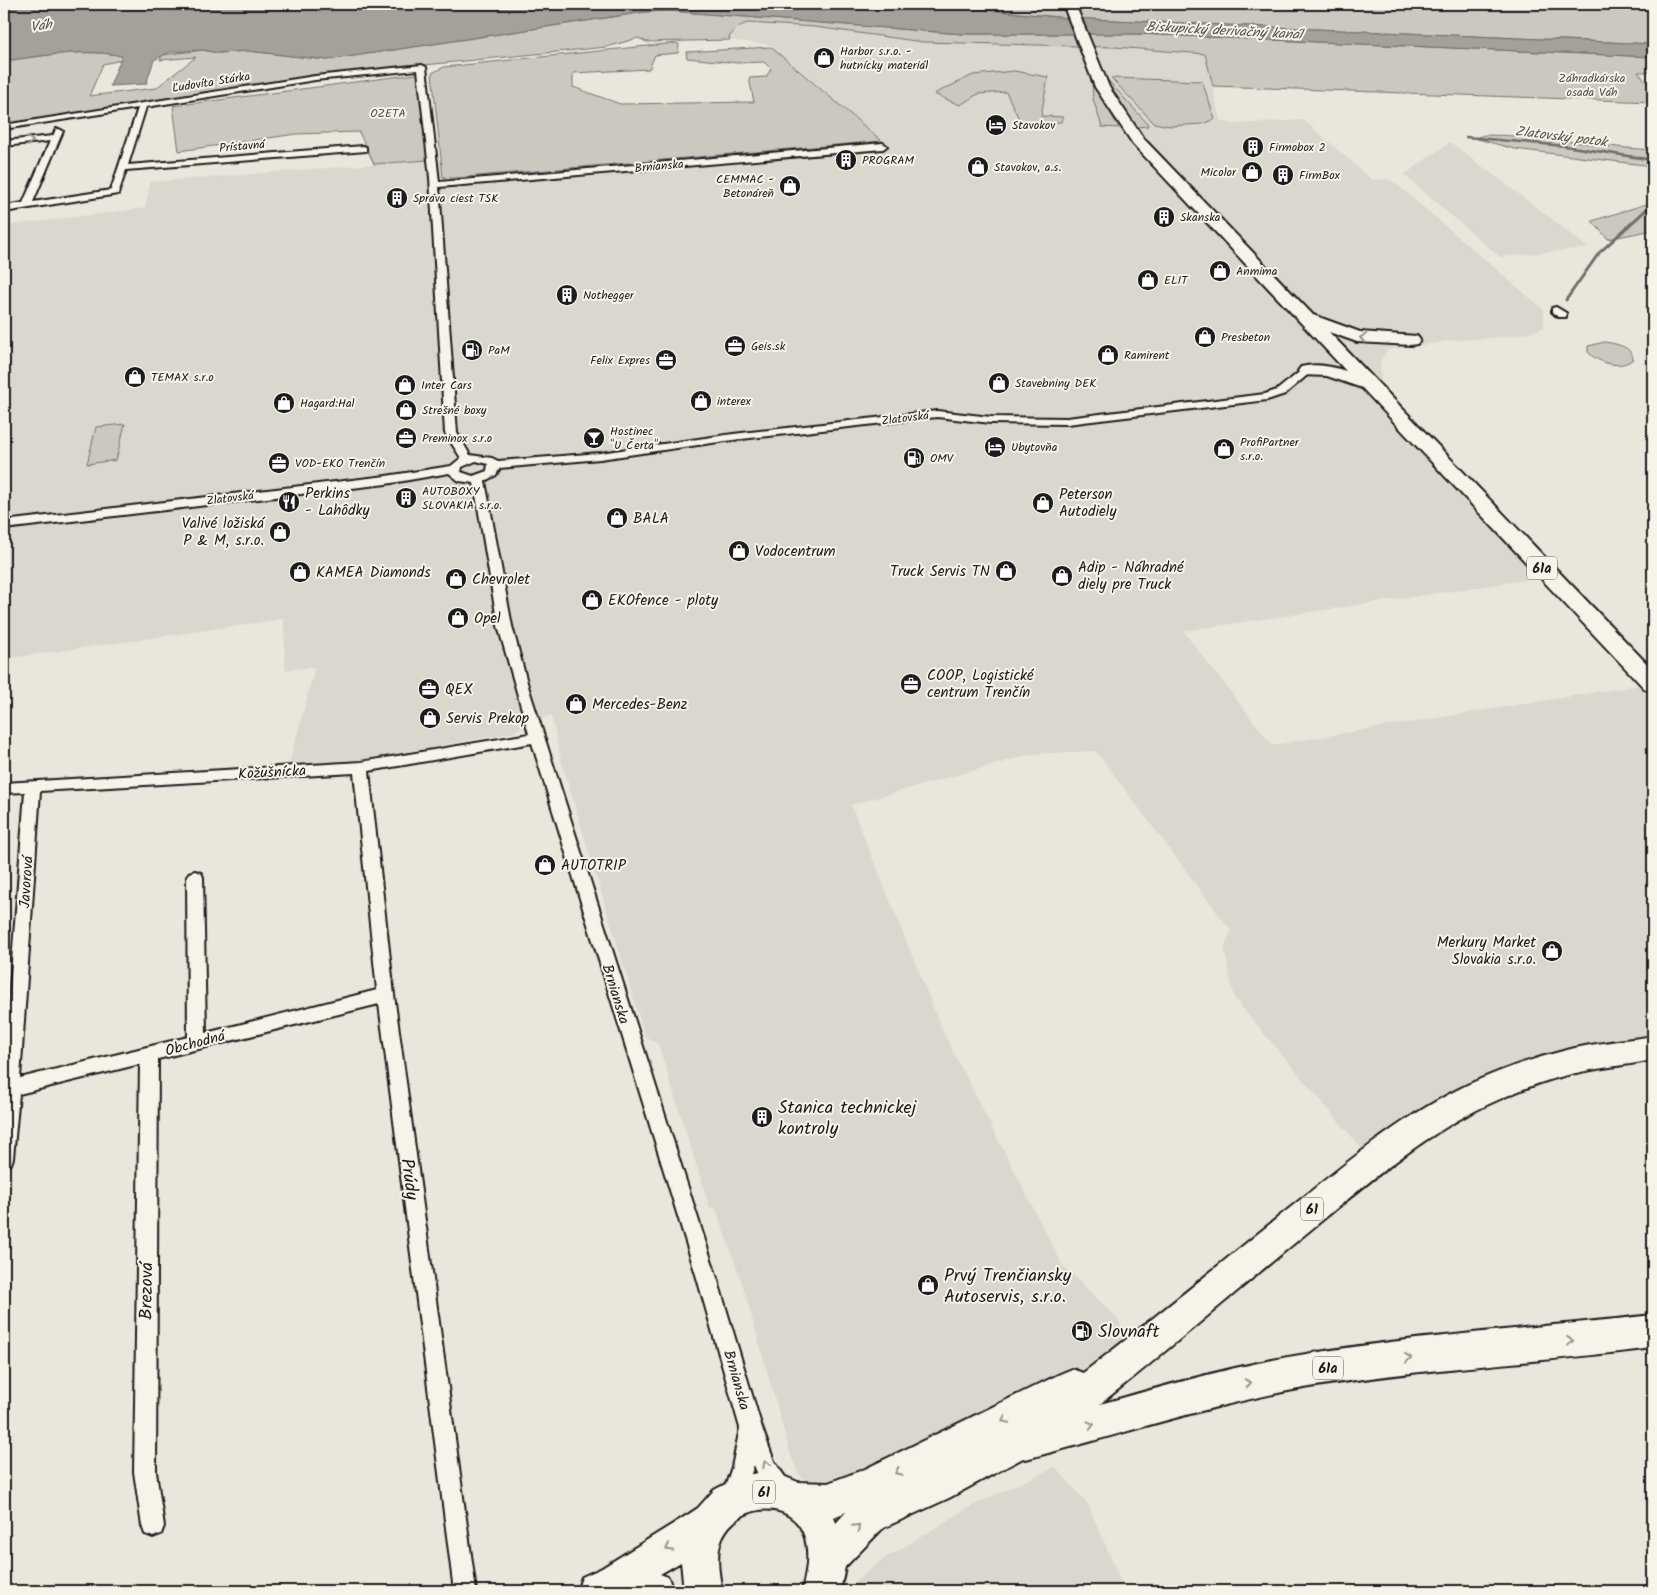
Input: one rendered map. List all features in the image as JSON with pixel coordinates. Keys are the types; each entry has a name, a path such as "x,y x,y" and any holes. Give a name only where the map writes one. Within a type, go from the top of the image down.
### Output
{"main road":[{"name":"61a","path":"1070,4 1095,73 1124,122 1138,141 1323,339 1370,369 1653,684"},
{"path":"1298,312 1329,328 1357,337 1411,340 1391,346 1370,369 1307,371"},
{"path":"1307,371 1319,354 1323,339"},
{"name":"61","path":"828,1556 870,1515 936,1485 1010,1445 1063,1410 1157,1338 1224,1280 1357,1173 1411,1133 1490,1088 1540,1070 1653,1048"},
{"name":"61a","path":"1010,1445 1093,1425 1170,1401 1304,1372 1384,1361 1653,1332"},
{"name":"61","path":"792,1498 828,1501 873,1484 1050,1398 1139,1345 1157,1338"},
{"name":"61","path":"603,1589 647,1560 690,1538 720,1512 757,1491 778,1492 792,1498 813,1515 824,1534 828,1556 826,1577 821,1591"},
{"path":"704,1591 699,1577 698,1559 701,1540 720,1512"},
{"name":"61","path":"603,1589 654,1591"}],"street":[{"name":"Ľudovíta Stárka","path":"4,127 315,78 422,67 435,185"},
{"path":"4,209 115,192 143,104"},
{"path":"4,142 57,135 27,205"},
{"name":"Brnianska","path":"435,185 883,146"},
{"name":"Prístavná","path":"123,168 363,149"},
{"path":"435,185 451,434 467,459"},
{"name":"Zlatovská","path":"495,465 600,456 695,444 733,437 937,414 958,414 992,420 1067,421 1267,397 1281,392 1307,371"},
{"path":"485,458 495,465 492,474 480,479 464,479 455,473 457,465 467,459 485,458"},
{"name":"Zlatovská","path":"4,525 386,480 455,469"},
{"name":"Brnianska","path":"480,479 509,644 580,878 707,1278 751,1428 766,1468 792,1498"},
{"name":"Kožušnícka","path":"4,788 361,767 538,737"},
{"name":"Prúdy","path":"361,767 386,995 465,1591"},
{"name":"Javorová","path":"4,1158 10,1031 33,786"},
{"path":"195,878 197,1041"},
{"name":"Obchodná","path":"6,1090 386,995"},
{"name":"Brezová","path":"149,1055 144,1472 152,1526"},
{"path":"720,1512 743,1467 751,1428"}],"shaded area":[{"path":"751,17 875,28 891,38 923,42 1114,47 1205,54 1220,120 1233,124 1304,120 1372,180 1386,179 1395,183 1544,310 1544,328 1513,336 1449,341 1388,350 1380,361 1381,385 1360,389 1538,578 1183,631 1272,745 1640,685 1653,698 1653,1036 1533,1057 1463,1084 1362,1149 1234,998 1224,948 1231,931 1096,751 1032,754 851,805 944,1034 1063,1266 1118,1319 1126,1339 1090,1369 829,1484 806,1481 799,1475 790,1453 744,1289 715,1207 710,1208 658,1044 645,1036 562,764 551,715 522,726 515,732 357,761 289,765 315,667 285,670 284,619 4,659 4,226 145,208 150,182 441,159 443,176 454,178 881,141 771,45 730,40 729,37"},
{"path":"1450,142 1588,248 1500,257 1404,175"},
{"path":"1055,1467 1088,1504 1125,1591 845,1591 876,1564 968,1508"}],"green space":[{"path":"930,4 1653,4 1653,44 1067,18"},
{"name":"Záhradkárska osada Váh","path":"669,11 962,34 1139,34 1653,57 1653,72 1638,72 1653,89 1653,102 1213,86 1205,54 1114,47 923,42 815,27 747,23 738,27 729,37 730,40 647,42 638,38 607,47 302,77 4,129 4,61 79,53 123,56 121,60 103,64 89,96 156,88 196,57 160,60 162,55 203,50 218,53 248,51 327,60 645,12"},
{"path":"679,44 678,53 655,55 649,69 573,73 573,87 620,104 754,102 749,78 766,77 771,69 764,62 738,63 687,58 686,52 771,47 882,141 454,178 443,177 432,73 444,67"},
{"path":"1014,71 1048,77 1041,116 1063,117 1061,122 1032,124 1020,121 1006,92 978,94 960,105 934,94 973,75"},
{"name":"OZETA","path":"418,75 428,160 374,164 359,132 296,134 179,151 173,106"},
{"path":"1105,77 1148,126 1137,127 1122,109"},
{"path":"1111,78 1202,81 1215,119 1202,124 1170,126 1154,123"},
{"path":"1092,81 1119,128 1102,127 1093,99"},
{"path":"1485,135 1527,137 1653,150 1653,171 1644,165 1515,149 1474,138"},
{"path":"1653,202 1653,230 1608,239 1592,221"},
{"path":"1605,342 1627,348 1633,359 1616,365 1603,362 1588,352 1588,346"},
{"path":"125,424 116,460 87,464 96,427"}],"water":[{"path":"4,4 930,4 1067,18 1653,44 1653,57 1139,34 962,34 669,11 645,12 327,60 248,51 218,53 203,50 170,52 154,60 146,84 110,86 122,56 78,53 4,61"}],"waterway":[{"name":"Zlatovský potok","path":"1466,137 1565,146 1653,160"},
{"name":"Zlatovský potok","path":"1566,300 1599,253 1648,208 1653,207"}],"place":[{"name":"Harbor s.r.o. - hutnícky materiál","path":"824,58"},
{"name":"Stavokov","path":"996,125"},
{"name":"Firmobox 2","path":"1253,147"},
{"name":"PROGRAM","path":"846,160"},
{"name":"Stavokov, a.s.","path":"978,167"},
{"name":"Micolor","path":"1252,172"},
{"name":"FirmBox","path":"1283,175"},
{"name":"CEMMAC - Betonáreň","path":"790,186"},
{"name":"Správa ciest TSK","path":"397,198"},
{"name":"Skanska","path":"1164,217"},
{"name":"Anmima","path":"1220,271"},
{"name":"ELIT","path":"1148,280"},
{"name":"Nothegger","path":"567,295"},
{"name":"Presbeton","path":"1205,337"},
{"name":"Geis.sk","path":"735,346"},
{"name":"PaM","path":"472,350"},
{"name":"Ramirent","path":"1108,355"},
{"name":"Felix Expres","path":"666,360"},
{"name":"TEMAX s.r.o","path":"135,377"},
{"name":"Stavebniny DEK","path":"999,383"},
{"name":"Inter Cars","path":"405,385"},
{"name":"interex","path":"701,401"},
{"name":"Hagard:Hal","path":"284,403"},
{"name":"Strešné boxy","path":"406,410"},
{"name":"Preminox s.r.o","path":"406,438"},
{"name":"Hostinec \"U Čerta\"","path":"594,438"},
{"name":"Ubytovňa","path":"995,447"},
{"name":"ProfiPartner s.r.o.","path":"1224,449"},
{"name":"OMV","path":"914,458"},
{"name":"VOD-EKO Trenčín","path":"279,463"},
{"name":"AUTOBOXY SLOVAKIA s.r.o.","path":"406,498"},
{"name":"Perkins - Lahôdky","path":"289,502"},
{"name":"Peterson Autodiely","path":"1043,503"},
{"name":"BALA","path":"617,518"},
{"name":"Valivé ložiská P & M, s.r.o.","path":"280,532"},
{"name":"Vodocentrum","path":"739,551"},
{"name":"Truck Servis TN","path":"1006,571"},
{"name":"KAMEA Diamonds","path":"300,572"},
{"name":"Adip - Náhradné diely pre Truck","path":"1062,576"},
{"name":"Chevrolet","path":"456,579"},
{"name":"EKOfence - ploty","path":"592,600"},
{"name":"Opel","path":"458,618"},
{"name":"COOP, Logistické centrum Trenčín","path":"911,684"},
{"name":"QEX","path":"429,689"},
{"name":"Mercedes-Benz","path":"576,704"},
{"name":"Servis Prekop","path":"430,718"},
{"name":"AUTOTRIP","path":"545,865"},
{"name":"Merkury Market Slovakia s.r.o.","path":"1552,951"},
{"name":"Stanica technickej kontroly","path":"762,1117"},
{"name":"Prvý Trenčiansky Autoservis, s.r.o.","path":"928,1285"},
{"name":"Slovnaft","path":"1082,1331"}],"water label":[{"name":"Váh","path":"41,25"},
{"name":"Biskupický derivačný kanál","path":"1224,30"}]}
